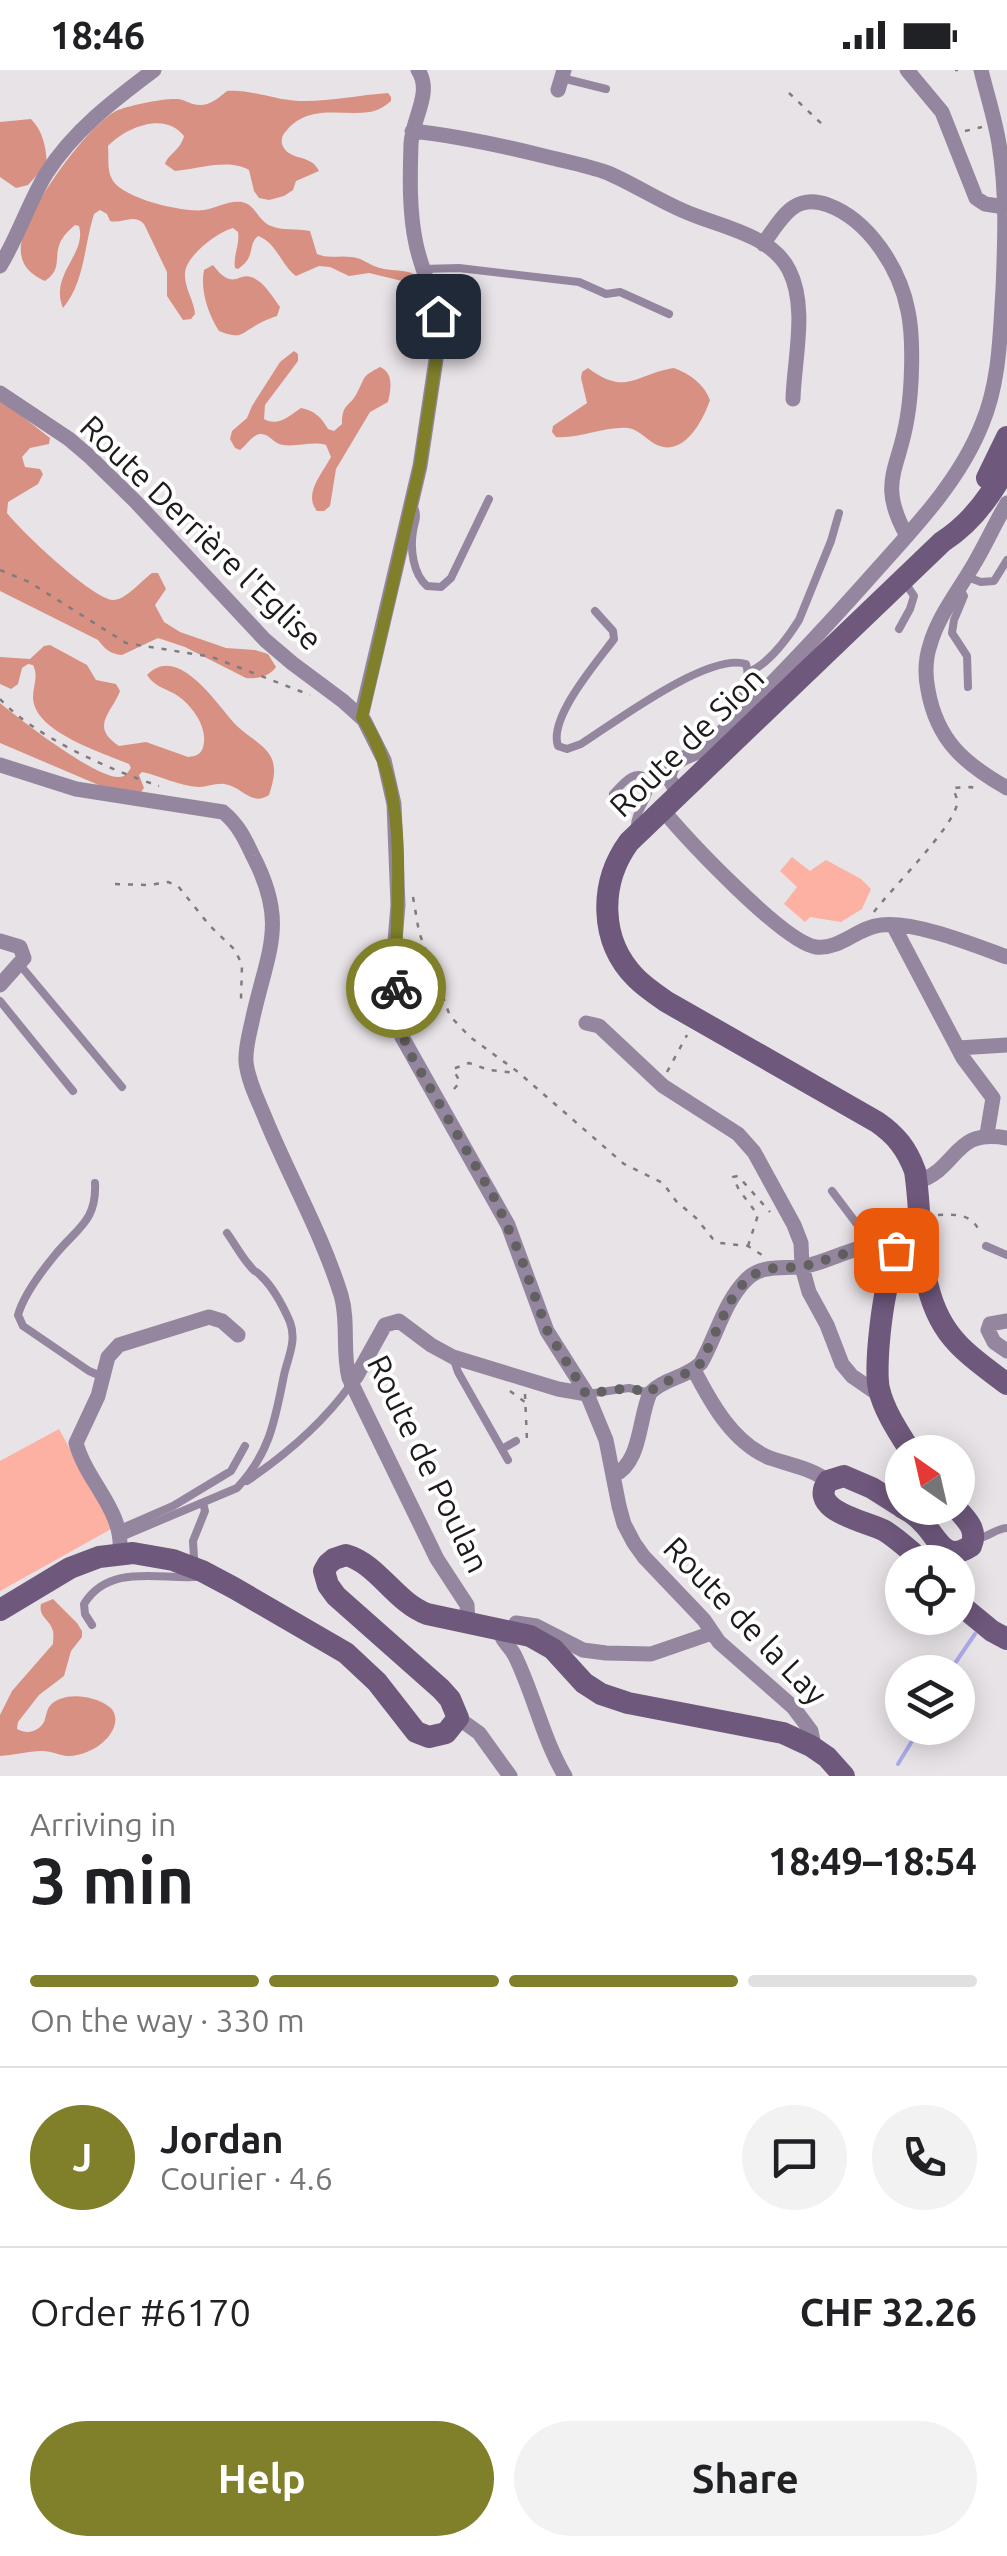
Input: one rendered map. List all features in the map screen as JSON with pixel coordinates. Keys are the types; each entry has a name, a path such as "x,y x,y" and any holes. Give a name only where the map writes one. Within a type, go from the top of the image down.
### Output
{"street":[{"path":"0,266 44,177 66,147 101,112 154,70"},
{"path":"362,717 420,466 440,334 415,240 412,204 412,132 425,90 418,70"},
{"path":"907,70 942,112 976,198 985,204 1005,206"},
{"path":"982,70 1000,144 1005,206 1000,334 984,422 947,486 907,536 781,676 700,752 672,765 668,778 670,802 760,909 800,941 824,947 881,924 928,931 1007,957"},
{"path":"412,132 507,147 594,168 687,213 764,244 783,260 794,284 798,342 793,399"},
{"path":"764,244 795,206 804,201 820,202 844,213 868,234 896,276 909,316 910,390 891,486 897,518 907,536"},
{"name":"Route Derrière l'Eglise","path":"0,393 89,456 265,640 362,717"},
{"name":"Route de Sion","path":"1005,452 988,497 966,524 942,542 637,834 613,869 607,904 614,943 631,973 668,1002 888,1129 897,1138 910,1157 916,1182 912,1252 934,1305 957,1343 1007,1384"},
{"path":"1007,503 930,643 926,662 930,703 940,729 954,750 1007,788"},
{"name":"Route de la Lay","path":"362,717 384,760 394,804 398,905 396,1007 402,1037 502,1213 547,1330 586,1394 606,1440 624,1524 634,1543 728,1650 793,1707 811,1731 811,1746"},
{"name":"Route de Poulan","path":"0,765 76,789 223,812 238,827 269,890 273,935 247,1042 248,1070 341,1296 344,1360 351,1383 437,1559 467,1604 468,1624"},
{"path":"893,926 968,1066 992,1098 987,1134"},
{"path":"0,942 20,948 24,958 0,985"},
{"path":"586,1023 599,1026 663,1086 746,1141 801,1243 809,1292 842,1364 881,1396"},
{"path":"958,1048 1007,1045"},
{"path":"916,1182 938,1172 971,1138 987,1134 1007,1138"},
{"path":"612,1476 625,1468 633,1456 650,1393 664,1382 694,1370 740,1287 752,1275 770,1268 802,1267 873,1245 912,1252"},
{"path":"902,1435 881,1396 876,1374 892,1270 912,1252"},
{"path":"238,1335 222,1321 209,1317 135,1338 112,1350 98,1396 76,1443 120,1540 196,1569 346,1653 377,1682 416,1732 437,1737 458,1718"},
{"path":"351,1383 379,1333 392,1321 404,1323 453,1357 586,1394"},
{"path":"1007,1321 990,1324 988,1330 994,1342 1007,1351"},
{"path":"694,1370 724,1420 746,1444 828,1481"},
{"path":"885,1497 844,1476 828,1481 823,1496 831,1508 904,1545"},
{"path":"925,1525 950,1552 965,1551 971,1546 974,1532 970,1525"},
{"path":"0,1610 70,1568 99,1557 120,1540"},
{"path":"510,1776 480,1733 458,1718 456,1708 441,1688 336,1596 324,1571 328,1564 346,1556 354,1558 415,1610 468,1624 536,1626 583,1650 651,1654 712,1633"},
{"path":"975,1616 1007,1638"},
{"path":"506,1626 541,1640 584,1683 607,1697 784,1734 827,1757 844,1776"},
{"path":"506,1626 501,1638 513,1652 565,1776"}],"lane":[{"path":"562,79 606,89"},
{"path":"422,269 459,268 579,282 606,294 620,292 669,314"},
{"path":"409,504 417,514 412,538 417,575 434,588 452,578 489,498"},
{"path":"749,672 760,666 799,620 839,513"},
{"path":"968,687 968,656 952,633 964,596 963,583 994,580 1007,560"},
{"path":"900,629 914,601 913,592 904,581"},
{"path":"595,611 613,630 614,639 556,726 558,746 564,749 581,744 684,678 732,662 746,664 749,672 742,695 724,720 726,729"},
{"path":"613,794 638,774 650,780 650,790 634,820 637,834"},
{"path":"20,965 122,1087"},
{"path":"0,1001 73,1091"},
{"path":"95,1182 96,1202 87,1221 55,1256 18,1315 23,1326 102,1378"},
{"path":"832,1192 873,1245"},
{"path":"120,1540 228,1494 243,1482 276,1420 294,1338 274,1290 249,1265 228,1234"},
{"path":"986,1246 1007,1256"},
{"path":"453,1357 508,1460"},
{"path":"243,1482 271,1465 331,1412 351,1383"},
{"path":"586,1394 629,1388 650,1393"},
{"path":"502,1449 516,1441"},
{"path":"120,1540 231,1471 245,1446"},
{"path":"92,1625 84,1614 84,1604 93,1592 112,1580 141,1575 194,1578 193,1541 206,1511 203,1504"},
{"path":"974,1539 1007,1528"}],"path":[{"path":"789,93 824,126"},
{"path":"962,132 994,124"},
{"path":"0,570 29,582 126,643 212,657 317,698"},
{"path":"0,699 20,718 101,764 170,789"},
{"path":"872,927 876,908 905,877 952,814 957,803 953,788 986,790 974,766"},
{"path":"114,884 149,886 168,882 178,886 240,958 242,1004"},
{"path":"414,898 419,932 450,1016 470,1037 518,1072 624,1164 663,1183 713,1239 720,1244 748,1246 761,1254 770,1268"},
{"path":"663,1080 692,1025"},
{"path":"454,1089 460,1082 453,1069 466,1063 518,1072"},
{"path":"748,1246 758,1215 733,1176 738,1176 771,1212 784,1206"},
{"path":"937,1216 958,1214 972,1219 986,1246"},
{"path":"522,1378 526,1444"}],"shaded area":[{"path":"227,91 299,101 388,93 391,101 370,112 315,114 296,122 283,135 282,144 289,153 311,162 319,171 296,181 293,190 284,196 259,198 249,170 241,167 223,165 175,171 165,164 184,136 176,128 156,123 135,128 108,146 110,173 116,185 153,203 182,209 204,210 242,202 271,226 310,231 317,254 355,258 379,268 411,273 416,275 419,285 369,273 349,276 319,266 296,276 270,244 258,236 248,260 238,269 238,232 233,228 203,246 187,266 186,284 195,314 183,320 167,296 167,272 144,224 136,219 110,221 100,210 94,214 76,287 63,308 61,285 78,246 79,226 75,225 62,239 54,271 45,281 23,263 21,253 30,219 56,175 89,133 118,110 172,99 203,105"},
{"path":"31,119 43,140 47,164 28,185 16,188 0,177 0,122"},
{"path":"213,265 232,280 245,276 260,282 280,307 277,316 241,334 219,331 208,310 203,286 204,270"},
{"path":"294,351 298,361 265,405 264,419 269,421 283,420 301,408 314,413 334,431 342,424 345,409 367,375 380,367 388,373 390,382 388,402 370,412 336,469 330,506 324,511 317,511 312,498 315,484 331,457 326,445 283,445 260,434 240,450 230,439 280,362"},
{"path":"588,368 601,377 622,382 674,368 696,380 710,400 690,436 674,446 655,444 628,428 556,437 553,426 587,403 581,378"},
{"path":"0,399 50,438 49,444 30,448 22,457 25,467 40,469 43,474 38,484 8,502 7,513 26,534 73,576 113,600 128,594 152,573 158,573 166,589 155,605 164,622 180,632 226,648 268,654 276,667 262,677 246,678 158,638 122,655 114,654 98,640 0,591"},
{"path":"50,645 87,665 96,680 116,684 120,691 104,726 119,746 146,742 188,757 201,752 204,735 196,715 181,698 147,675 159,667 172,666 185,672 268,752 274,771 269,795 257,799 224,784 191,786 142,772 141,792 101,786 0,743 0,703 94,769 119,777 131,768 61,733 39,715 34,704 33,665 22,668 18,684 11,689 0,684 0,657 30,659"},
{"path":"792,857 810,871 826,860 861,879 871,889 862,909 841,922 810,917 805,922 784,904 797,887 780,871"},
{"path":"59,1429 113,1528 0,1591 0,1461"},
{"path":"53,1599 77,1623 82,1637 71,1651 64,1676 39,1695 17,1729 35,1730 54,1702 77,1696 110,1708 115,1715 114,1727 102,1743 77,1755 43,1751 0,1756 0,1715 12,1691 53,1644 53,1631 41,1604"}],"waterway":[{"path":"961,1655 974,1635"},
{"path":"898,1764 910,1745"}],"way so far":[{"path":"396,988 399,1024 408,1050 496,1201 520,1255 538,1311 586,1394 629,1388 650,1393 656,1386 694,1370 740,1287 761,1270 802,1267 873,1245 896,1250"}],"route":[{"path":"396,988 394,804 384,760 362,717 420,466 440,334 438,316"}]}
